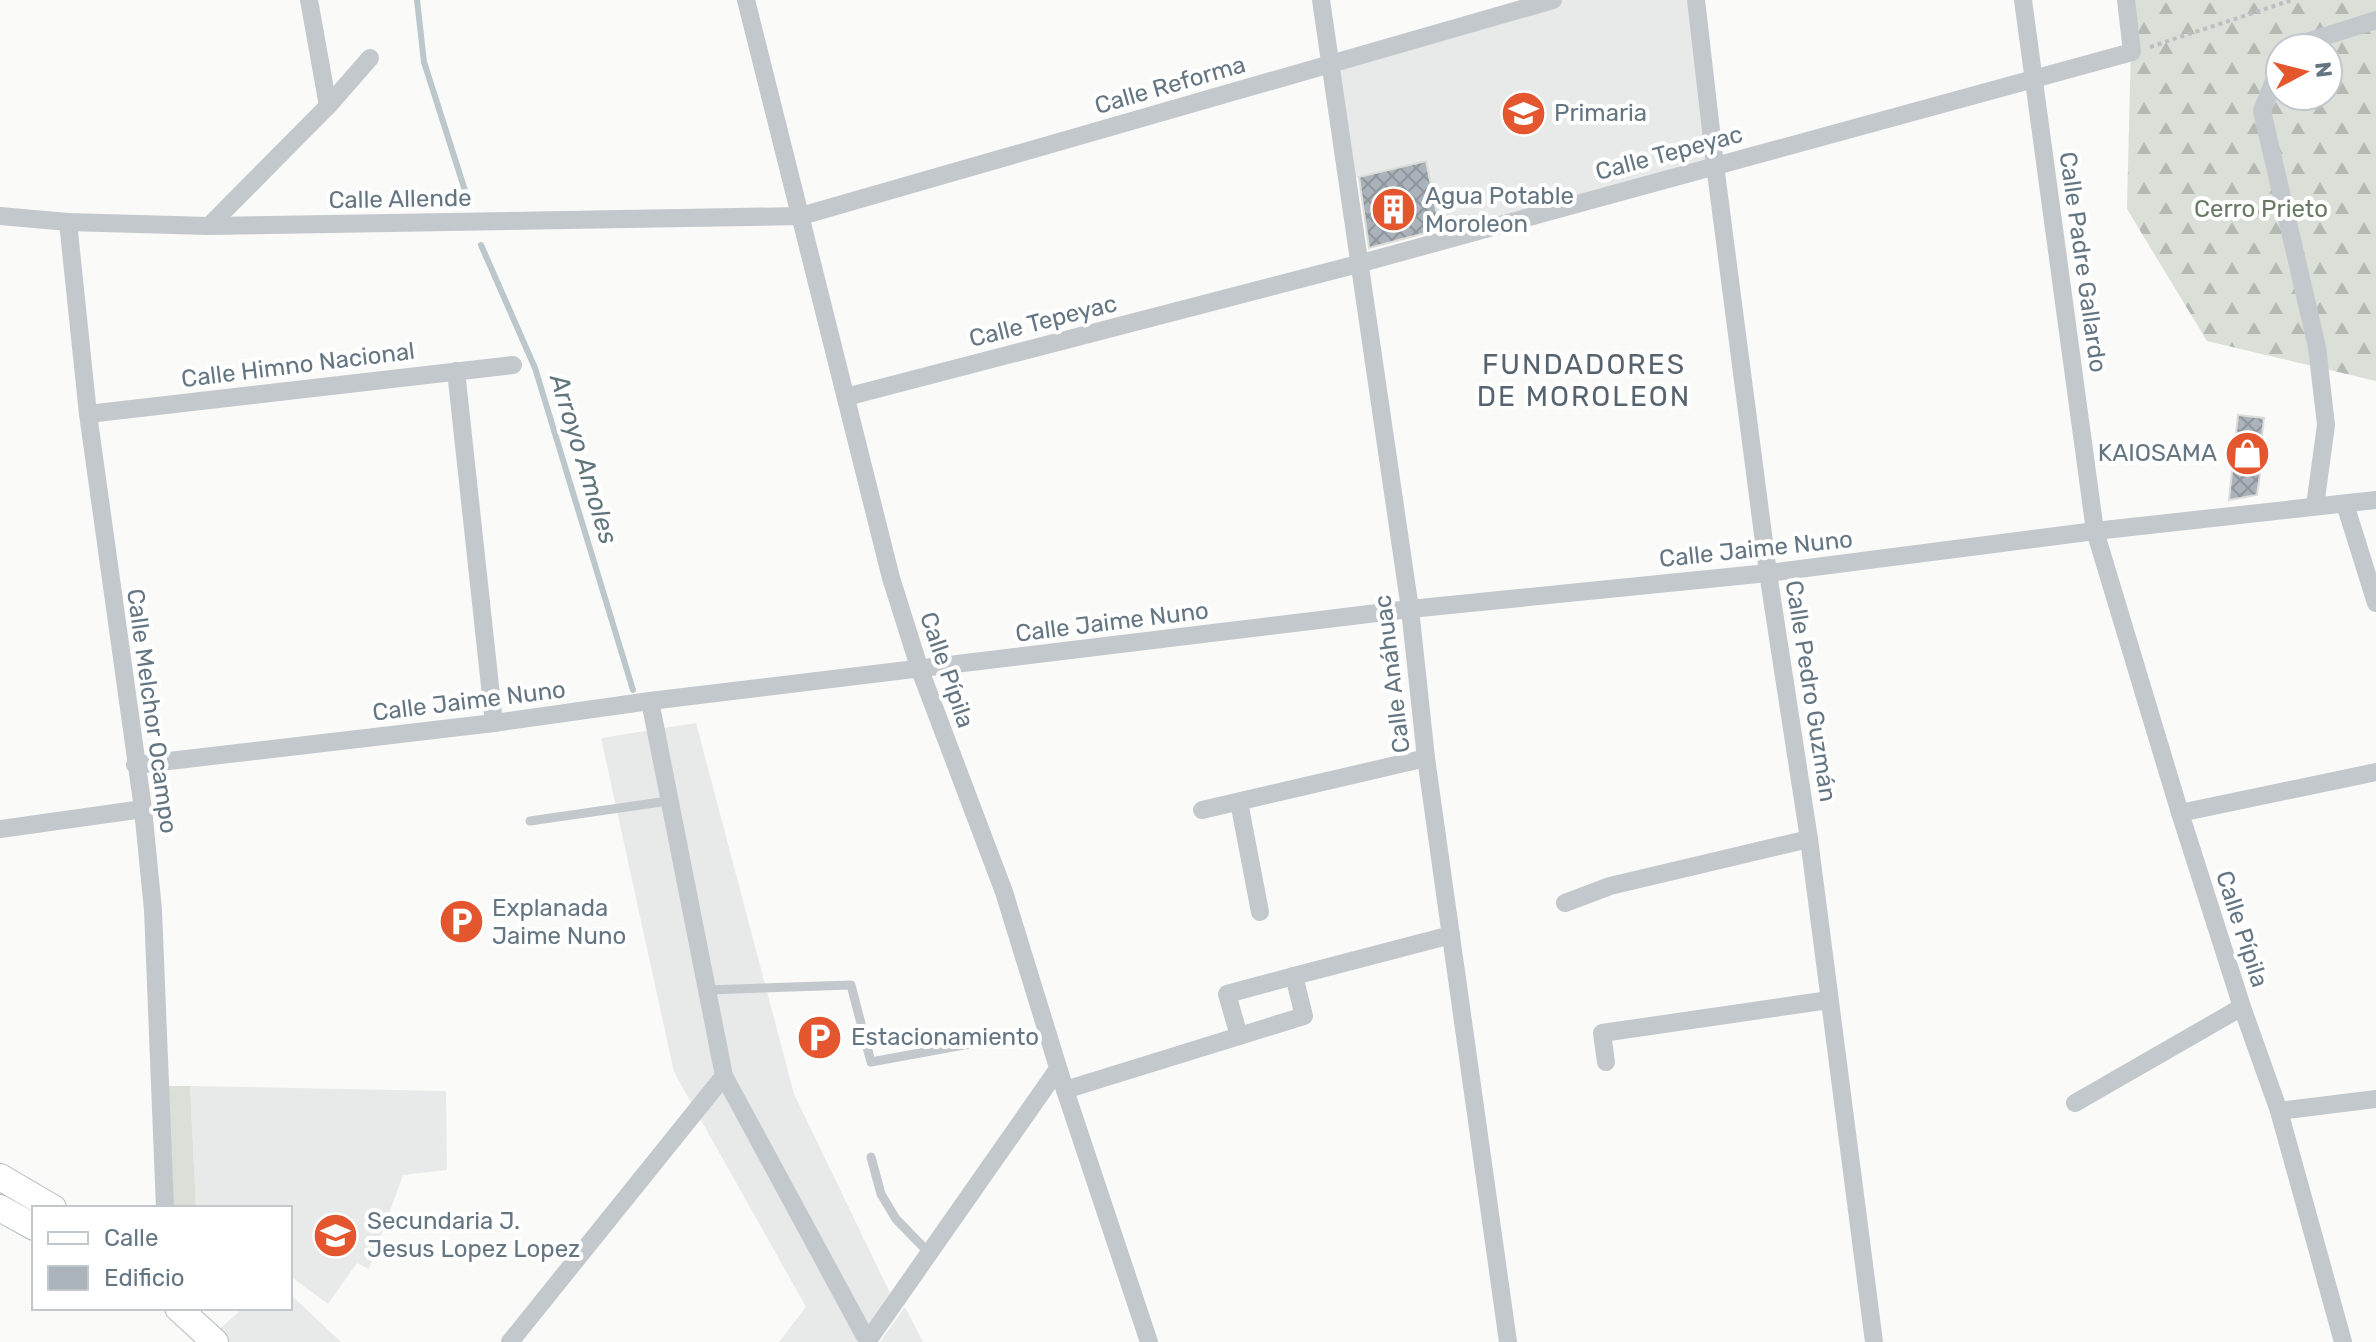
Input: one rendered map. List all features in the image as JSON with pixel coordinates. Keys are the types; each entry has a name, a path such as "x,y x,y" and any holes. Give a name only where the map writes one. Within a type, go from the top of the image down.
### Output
{"street":[{"path":"309,0 328,106"},
{"name":"Calle Pípila","path":"746,0 891,578 920,670 1004,892 1058,1069 1149,1342"},
{"name":"Calle Anáhuac","path":"1321,0 1410,609 1426,758 1508,1342"},
{"name":"Calle Reforma","path":"801,216 1553,0"},
{"name":"Calle Pedro Guzmán","path":"1696,0 1768,573 1809,839 1874,1342"},
{"name":"Calle Padre Gallardo","path":"2023,0 2095,531"},
{"path":"2126,0 2132,52"},
{"path":"2338,32 2376,20"},
{"name":"Calle Tepeyac","path":"846,397 1358,264 2132,52"},
{"path":"209,226 328,106 370,58"},
{"path":"2264,106 2262,111 2317,347 2326,425 2315,506"},
{"name":"Calle Allende","path":"2,218 209,226 801,216"},
{"name":"Calle Melchor Ocampo","path":"68,222 88,414 143,809 153,910 165,1206"},
{"name":"Calle Himno Nacional","path":"88,414 513,365"},
{"path":"456,371 494,723"},
{"name":"Calle Jaime Nuno","path":"135,765 1410,609 1768,573 2095,531 2376,500"},
{"path":"2345,504 2376,603"},
{"name":"Calle Pípila","path":"2095,531 2180,813 2279,1111 2343,1342"},
{"path":"650,701 724,1076 867,1342 1058,1069"},
{"path":"1202,810 1426,758"},
{"path":"2180,813 2376,772"},
{"path":"1239,802 1260,912"},
{"path":"0,829 143,809"},
{"path":"1565,903 1610,886 1809,839"},
{"path":"1239,1036 1227,994 1451,935"},
{"path":"1065,1090 1304,1016 1294,976"},
{"path":"1606,1062 1602,1033 1829,1000"},
{"path":"2075,1103 2242,1007"},
{"path":"510,1342 724,1076"},
{"path":"2279,1111 2376,1099"},
{"path":"0,1177 50,1206"},
{"path":"0,1208 32,1226"},
{"path":"180,1310 215,1342"}],"lane":[{"path":"530,821 668,801"},
{"path":"706,990 851,985 871,1062 991,1040"},
{"path":"871,1157 881,1194 896,1219 929,1253"}],"path":[{"path":"2132,52 2292,0"}],"shaded area":[{"name":"Primaria","path":"1553,0 1696,0 1715,165 1443,241 1426,162 1346,180 1330,65"},
{"path":"696,723 794,1094 890,1293 856,1342 779,1342 806,1307 674,1072 601,738"},
{"path":"190,1086 446,1091 447,1170 403,1175 369,1269 357,1263 328,1304 292,1277 292,1206 196,1206"},
{"path":"292,1296 341,1342 205,1342 241,1310 292,1310"},
{"path":"905,1307 923,1342 880,1342"}],"green space":[{"name":"Cerro Prieto","path":"2132,0 2376,0 2376,381 2207,341 2127,209"},
{"path":"160,1086 190,1086 196,1206 165,1206"}],"building":[{"name":"Agua Potable Moroleon","path":"1426,161 1440,229 1369,248 1359,177"},
{"name":"KAIOSAMA","path":"2238,415 2264,418 2262,460 2257,495 2229,500"}],"waterway":[{"name":"Arroyo Amoles","path":"417,0 424,62 469,203"},
{"name":"Arroyo Amoles","path":"481,245 535,368 633,690"}],"place":[{"name":"Primaria","path":"1523,113"},
{"name":"Agua Potable Moroleon","path":"1394,210"},
{"name":"KAIOSAMA","path":"2248,453"},
{"name":"Explanada Jaime Nuno","path":"461,922"},
{"name":"Estacionamiento","path":"820,1037"},
{"name":"Secundaria J. Jesus Lopez Lopez","path":"336,1235"}],"district":[{"name":"FUNDADORES DE MOROLEON","path":"1584,380"}]}
